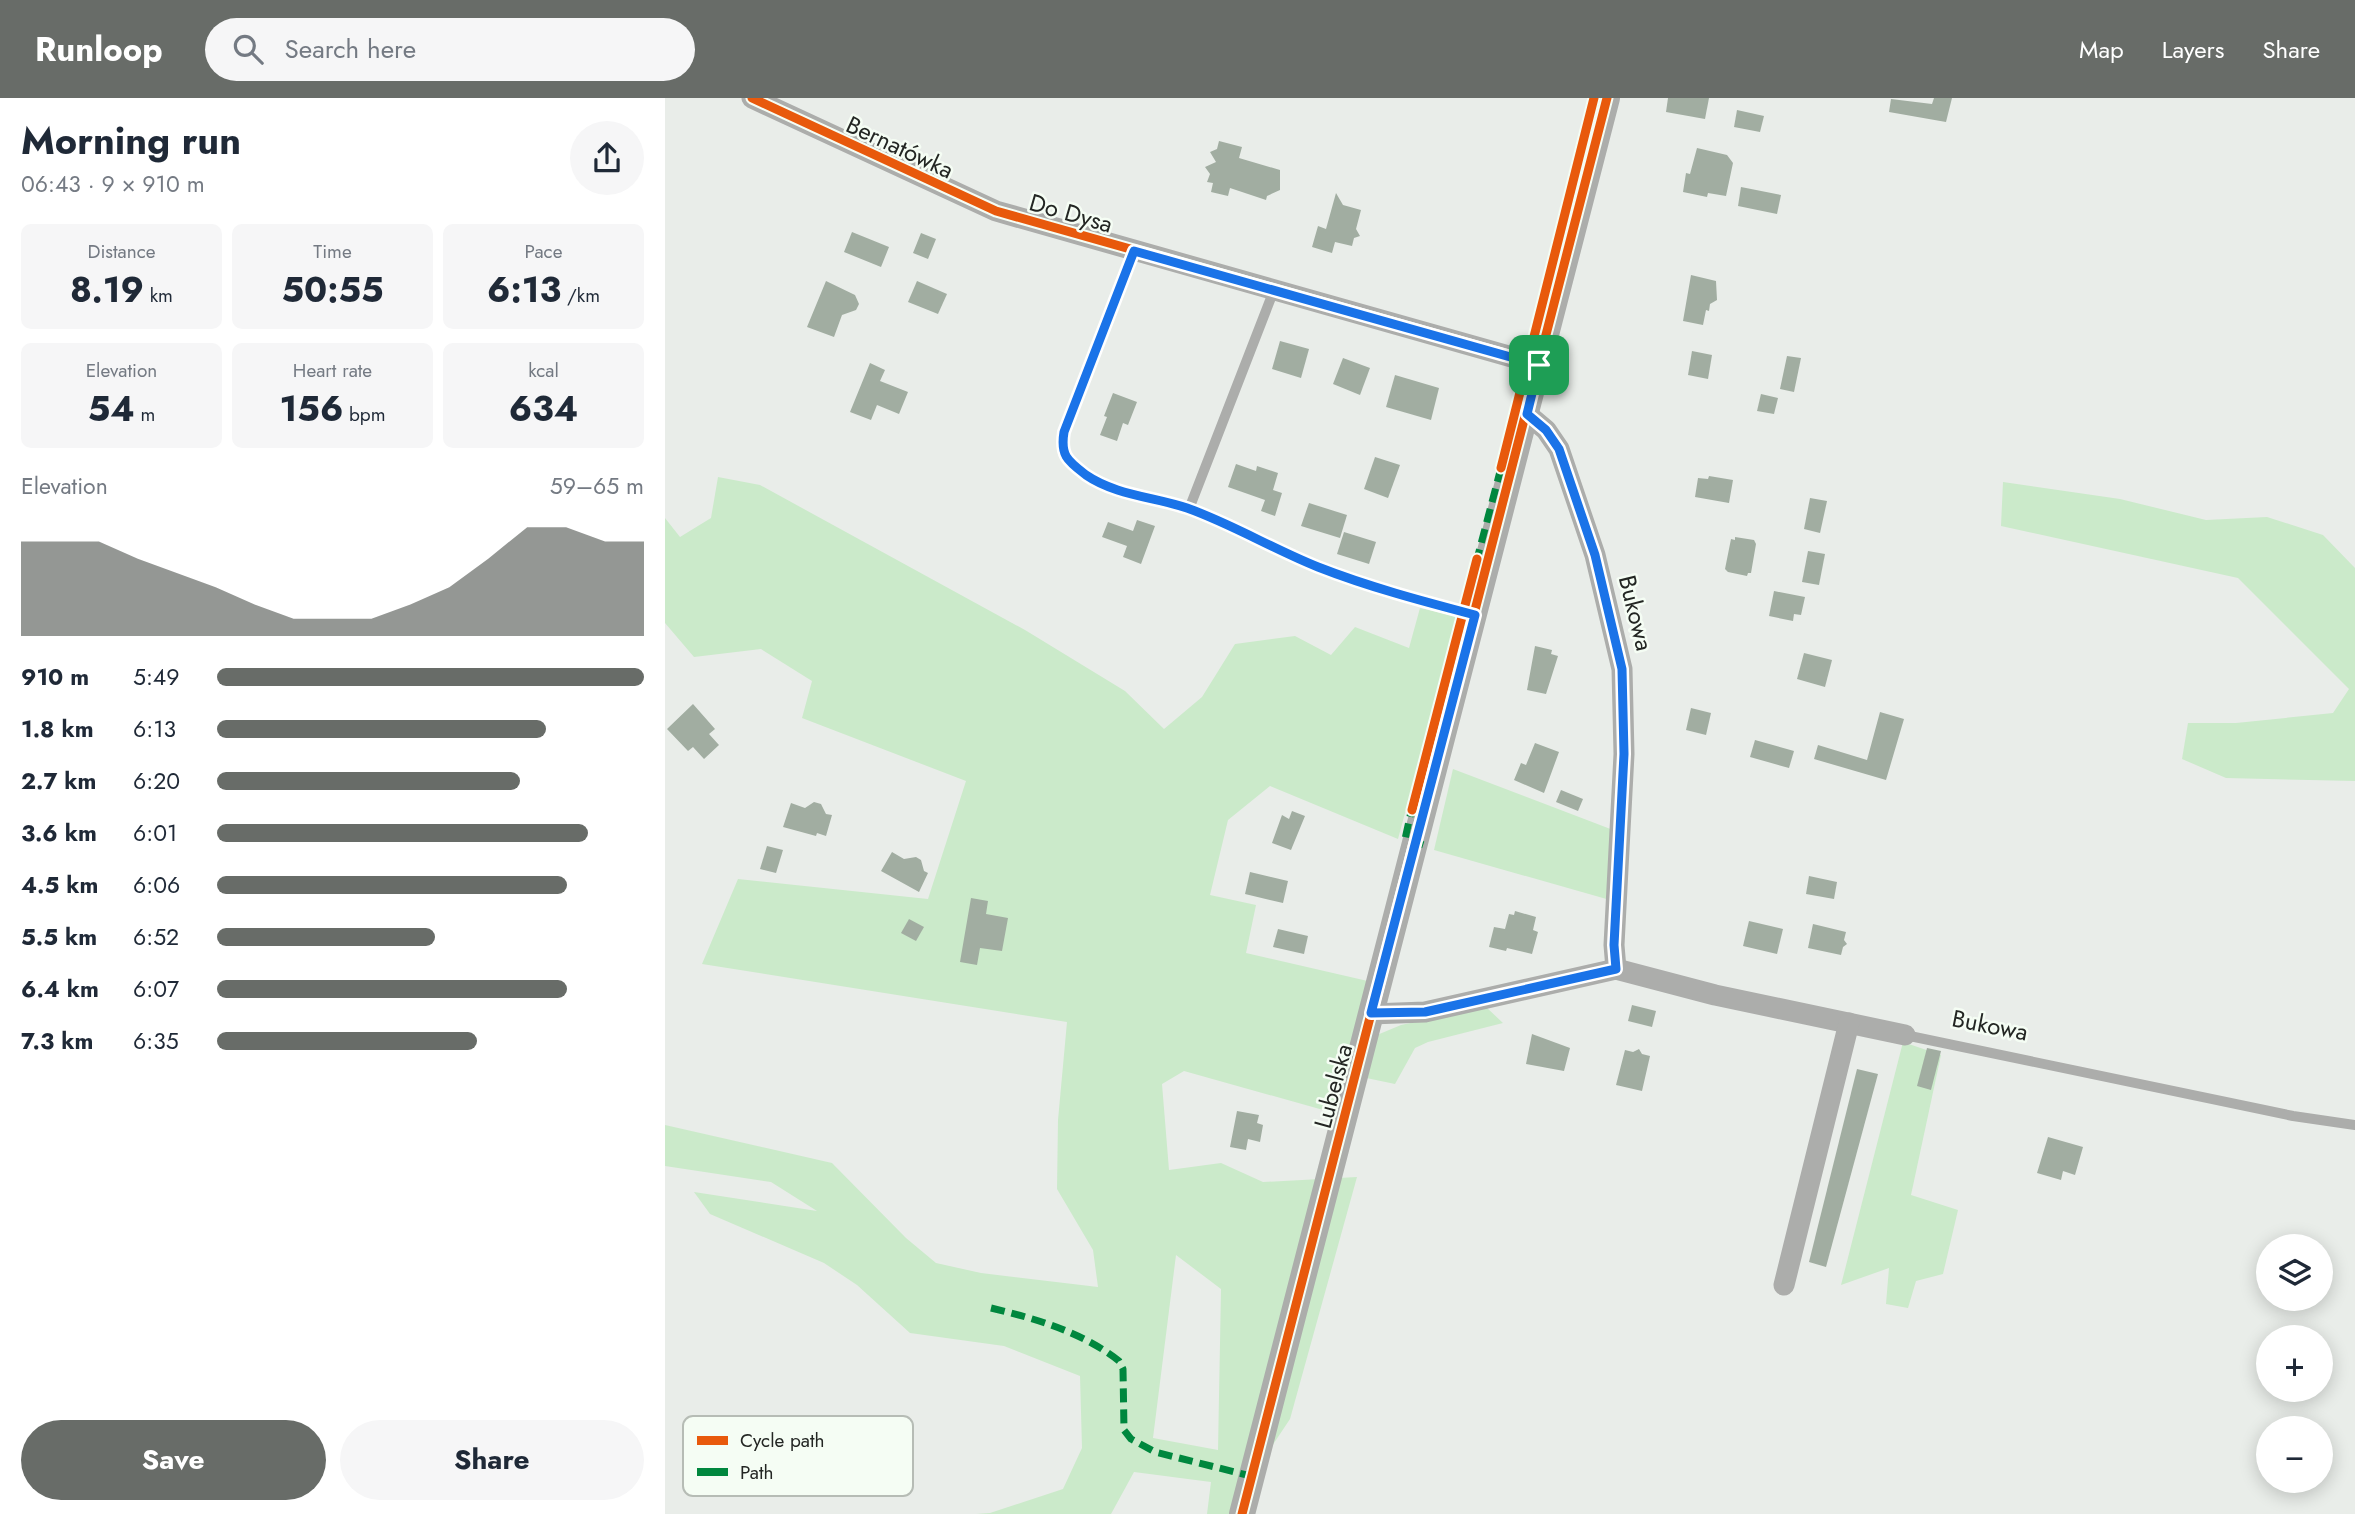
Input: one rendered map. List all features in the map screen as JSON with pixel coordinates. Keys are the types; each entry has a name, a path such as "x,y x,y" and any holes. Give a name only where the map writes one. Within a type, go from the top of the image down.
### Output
{"street":[{"name":"Bernatówka","path":"752,98 996,211"},
{"name":"Lubelska","path":"1242,1514 1607,98"},
{"name":"Do Dysa","path":"996,211 1539,365"},
{"name":"Bukowa","path":"1527,414 1546,430 1559,449 1595,555 1622,669 1624,754 1614,945 1616,969"},
{"name":"Bukowa","path":"1371,1013 1425,1012 1616,969 1715,995 1905,1035"},
{"path":"1784,1285 1849,1023"}],"lane":[{"path":"1134,251 1064,432 1062,448 1069,461 1089,477 1110,488 1189,509 1319,567 1384,591 1475,615"},
{"path":"1189,509 1274,290"},
{"name":"Bukowa","path":"1905,1035 2293,1116 2355,1125"}],"green space":[{"path":"718,477 760,485 1025,630 1125,691 1164,729 1202,697 1235,644 1295,636 1331,655 1355,627 1409,648 1420,608 1458,617 1398,839 1270,786 1228,820 1210,895 1256,905 1246,953 1372,982 1377,1035 1401,1025 1486,1007 1503,1023 1428,1042 1415,1048 1395,1084 1352,1075 1341,1115 1184,1071 1162,1084 1169,1170 1221,1163 1263,1182 1357,1177 1290,1419 1270,1449 1247,1514 1207,1514 1211,1482 1134,1472 1111,1514 976,1514 990,1513 1063,1489 1082,1448 1080,1376 1004,1346 910,1333 857,1285 824,1263 710,1214 694,1192 817,1211 771,1182 665,1166 665,1125 832,1163 906,1238 936,1263 981,1273 1098,1287 1093,1250 1057,1189 1058,1120 1067,1022 702,964 738,879 928,899 966,781 802,718 812,681 761,649 694,657 665,623 665,518 680,537 711,518","holes":["1176,1255 1221,1289 1218,1450 1153,1438"]},
{"path":"2003,482 2120,499 2206,520 2267,517 2323,535 2355,568 2355,781 2226,778 2182,759 2188,723 2236,723 2333,713 2349,689 2238,578 2001,526"},
{"path":"1453,769 1621,833 1617,902 1434,850"},
{"path":"1903,1042 1941,1055 1911,1195 1958,1210 1943,1274 1916,1281 1908,1308 1886,1304 1889,1268 1841,1285"}],"building":[{"path":"1668,98 1709,98 1705,119 1666,112"},
{"path":"1934,98 1952,98 1946,122 1889,112 1891,99 1932,104"},
{"path":"1737,110 1764,116 1760,132 1734,127"},
{"path":"1219,141 1242,147 1239,158 1280,170 1280,190 1267,196 1266,200 1230,188 1228,196 1211,192 1213,183 1207,182 1210,174 1205,167 1216,162 1210,152 1217,149"},
{"path":"1697,148 1727,155 1733,163 1726,196 1708,193 1707,197 1683,192 1686,173 1690,174"},
{"path":"1741,187 1781,195 1777,214 1738,206"},
{"path":"1336,193 1343,205 1361,210 1356,229 1360,236 1354,238 1352,246 1335,242 1332,253 1312,247 1318,226 1326,229"},
{"path":"852,232 889,247 881,267 844,252"},
{"path":"921,233 936,239 928,259 913,253"},
{"path":"1691,275 1716,281 1717,300 1710,304 1709,311 1706,310 1703,325 1683,321"},
{"path":"826,281 855,295 859,304 856,310 842,315 834,337 807,327"},
{"path":"917,281 947,294 938,314 908,302"},
{"path":"1280,341 1309,349 1301,378 1272,369"},
{"path":"1692,351 1712,355 1708,379 1688,375"},
{"path":"1787,356 1801,358 1794,392 1780,389"},
{"path":"1343,358 1370,368 1360,395 1333,384"},
{"path":"870,363 885,370 880,381 908,392 899,414 877,405 871,420 850,412"},
{"path":"1395,375 1439,388 1431,420 1386,407"},
{"path":"1113,393 1137,402 1128,425 1123,423 1117,441 1100,435"},
{"path":"1761,394 1778,398 1774,414 1757,411"},
{"path":"1375,457 1400,465 1388,498 1364,489"},
{"path":"1236,464 1256,471 1257,466 1278,473 1273,490 1282,493 1275,516 1261,511 1265,500 1228,487"},
{"path":"1709,476 1733,480 1729,503 1695,497 1698,478 1708,479"},
{"path":"1810,498 1827,501 1820,533 1804,529"},
{"path":"1309,503 1347,515 1340,538 1301,526"},
{"path":"1137,520 1155,526 1141,564 1123,557 1127,546 1102,537 1108,522 1133,531"},
{"path":"1344,532 1376,542 1369,564 1337,554"},
{"path":"1735,537 1754,540 1756,544 1751,573 1747,576 1725,569 1731,539 1735,540"},
{"path":"1808,551 1825,554 1819,585 1802,582"},
{"path":"1774,591 1805,597 1801,615 1794,614 1793,621 1769,616"},
{"path":"1535,646 1552,650 1551,654 1558,656 1546,694 1527,690"},
{"path":"1804,653 1832,660 1825,687 1797,679"},
{"path":"693,704 715,729 709,734 719,745 704,759 693,747 688,751 667,729"},
{"path":"1691,708 1711,713 1706,735 1686,730"},
{"path":"1880,712 1904,719 1886,780 1814,759 1818,745 1867,760"},
{"path":"1755,740 1794,751 1789,768 1750,757"},
{"path":"1535,743 1559,752 1544,793 1514,780 1521,763 1526,765"},
{"path":"1561,790 1583,799 1578,811 1556,802"},
{"path":"814,802 821,804 826,814 832,815 826,836 783,827 791,803 805,808"},
{"path":"1292,811 1305,816 1291,850 1272,843 1282,815 1289,819"},
{"path":"767,846 783,850 776,873 760,869"},
{"path":"892,852 904,859 916,857 921,860 924,871 928,873 919,892 881,871"},
{"path":"1250,872 1288,881 1283,903 1245,894"},
{"path":"1809,876 1837,882 1834,899 1806,894"},
{"path":"971,898 988,901 986,914 1008,918 1002,951 980,948 977,965 960,962"},
{"path":"1515,911 1536,917 1533,930 1538,932 1532,954 1489,947 1494,927 1505,929 1509,914 1514,915"},
{"path":"909,919 924,927 916,941 901,933"},
{"path":"1749,921 1783,929 1777,954 1743,946"},
{"path":"1813,924 1846,932 1844,940 1847,944 1841,955 1808,948"},
{"path":"1278,929 1308,936 1304,954 1273,947"},
{"path":"1632,1005 1656,1011 1652,1027 1628,1021"},
{"path":"1532,1034 1570,1048 1564,1071 1526,1064"},
{"path":"1927,1048 1941,1051 1931,1090 1917,1086"},
{"path":"1639,1049 1642,1054 1650,1056 1642,1091 1616,1085 1625,1050 1633,1052"},
{"path":"1857,1069 1878,1074 1826,1267 1809,1262"},
{"path":"1237,1111 1259,1115 1257,1123 1263,1125 1260,1142 1248,1139 1246,1150 1230,1147"},
{"path":"2048,1137 2083,1147 2075,1175 2063,1171 2061,1180 2037,1173"}],"marked path":[{"path":"1476,563 1502,464"},
{"path":"1413,803 1405,839 1427,846"},
{"path":"991,1308 1074,1334 1119,1361 1123,1369 1124,1430 1131,1439 1155,1452 1251,1476"}],"cycle path":[{"path":"752,98 996,211 1540,365"},
{"path":"1501,468 1594,98"},
{"path":"1242,1514 1607,98"},
{"path":"1412,810 1477,559"}],"route":[{"path":"1134,251 1539,365 1527,414 1537,420 1559,449 1595,555 1622,669 1624,754 1614,945 1616,969 1425,1012 1401,1015 1371,1013 1475,615 1384,591 1304,561 1189,509 1110,488 1089,477 1069,461 1062,448 1064,432 1134,251"}]}
